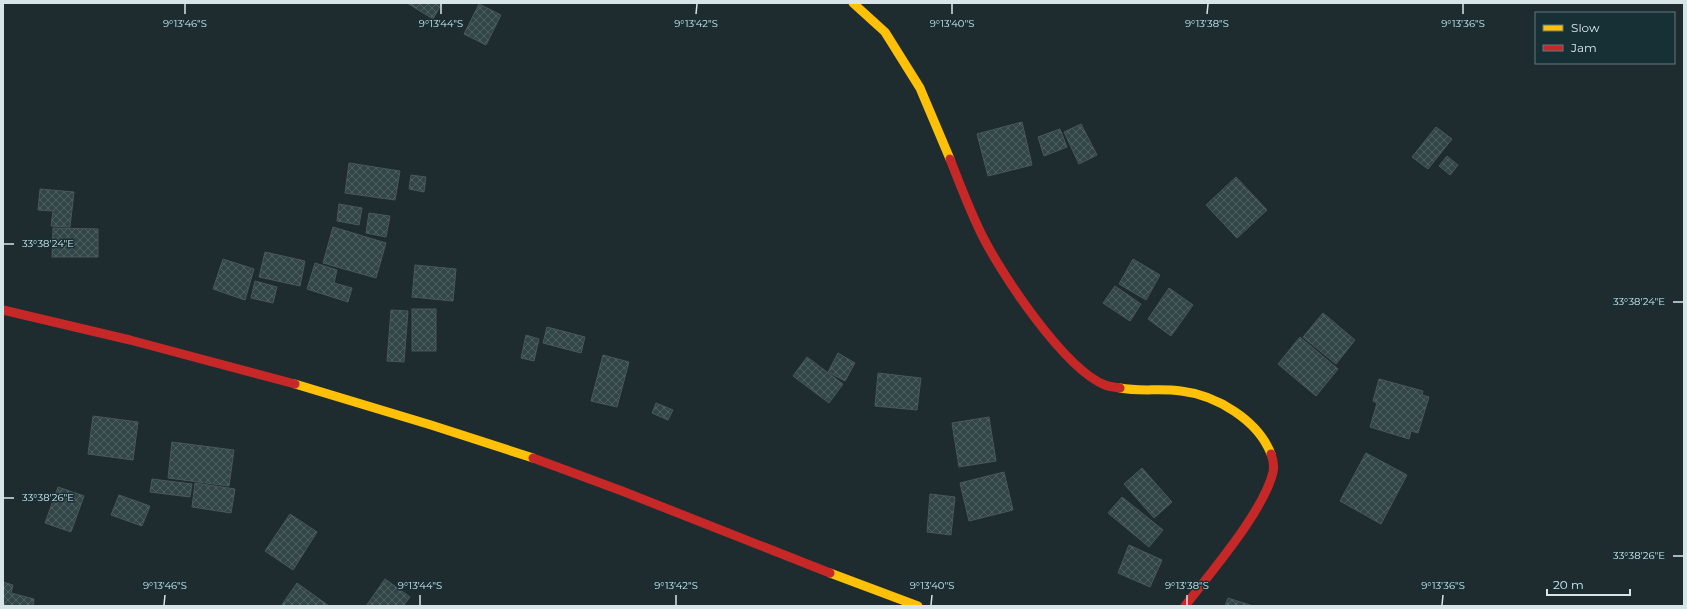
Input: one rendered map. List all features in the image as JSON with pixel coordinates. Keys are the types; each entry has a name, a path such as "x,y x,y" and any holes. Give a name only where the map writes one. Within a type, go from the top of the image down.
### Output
{"main road":[{"path":"853,3 885,32 920,88 979,230 1016,292 1038,323 1064,352 1088,375 1105,385 1129,390 1182,391 1214,400 1241,417 1256,429 1267,443 1272,456 1273,471 1263,497 1243,528 1185,606"},
{"path":"3,310 152,345 270,377 447,430 579,474 848,581 918,606"}],"building":[{"path":"407,3 442,3 433,19"},
{"path":"479,4 501,15 486,45 464,34"},
{"path":"1022,122 1032,165 988,176 977,134"},
{"path":"1081,124 1097,155 1079,164 1064,132"},
{"path":"1436,127 1452,139 1428,169 1412,157"},
{"path":"1060,129 1067,147 1044,156 1038,137"},
{"path":"1447,156 1458,165 1450,175 1439,166"},
{"path":"349,163 400,171 395,200 345,193"},
{"path":"411,175 426,177 424,192 409,189"},
{"path":"1236,177 1267,210 1237,238 1206,205"},
{"path":"40,189 74,192 70,227 51,226 53,211 38,210"},
{"path":"339,204 362,208 359,225 337,221"},
{"path":"369,213 390,216 386,237 366,233"},
{"path":"333,227 386,243 376,278 323,263"},
{"path":"53,228 98,229 98,257 52,257"},
{"path":"265,252 305,261 300,286 259,277"},
{"path":"223,259 254,269 245,300 213,289"},
{"path":"1133,259 1160,275 1146,300 1119,284"},
{"path":"315,263 337,270 334,283 352,288 348,302 307,289"},
{"path":"415,265 456,269 453,301 412,297"},
{"path":"255,281 277,287 273,303 251,298"},
{"path":"1115,286 1141,304 1130,321 1103,303"},
{"path":"1169,288 1193,305 1171,336 1148,319"},
{"path":"412,309 436,309 436,351 412,351"},
{"path":"391,310 408,311 404,362 387,361"},
{"path":"1323,313 1355,340 1336,364 1303,337"},
{"path":"547,327 585,337 581,353 543,343"},
{"path":"526,335 539,339 534,361 521,358"},
{"path":"1300,337 1338,369 1316,396 1278,364"},
{"path":"838,353 855,363 845,381 828,372"},
{"path":"603,355 629,362 617,407 591,401"},
{"path":"807,357 843,384 829,403 793,376"},
{"path":"878,373 921,378 917,410 875,406"},
{"path":"1379,379 1423,391 1422,395 1429,397 1418,433 1411,431 1409,439 1370,427 1377,403 1373,401"},
{"path":"656,403 673,410 668,420 652,413"},
{"path":"93,416 138,422 133,460 88,454"},
{"path":"989,417 996,461 959,467 952,423"},
{"path":"172,442 234,450 229,486 168,478"},
{"path":"1366,453 1407,475 1381,524 1340,501"},
{"path":"1142,468 1172,502 1154,518 1124,484"},
{"path":"1004,472 1013,510 969,521 960,483"},
{"path":"152,479 192,484 190,497 150,492"},
{"path":"195,483 235,489 231,513 192,507"},
{"path":"58,487 84,496 71,532 45,523"},
{"path":"930,494 955,497 951,535 927,532"},
{"path":"119,495 150,506 142,526 111,515"},
{"path":"1122,497 1163,530 1149,547 1108,513"},
{"path":"290,514 317,532 293,570 265,551"},
{"path":"1129,545 1162,560 1150,587 1118,573"},
{"path":"385,579 410,597 403,606 366,606"},
{"path":"3,582 13,585 11,593 34,599 33,606 3,606"},
{"path":"297,583 329,606 281,606"},
{"path":"1228,598 1253,606 1225,606"}],"traffic: slow":[{"path":"853,3 885,32 920,88 950,159"},
{"path":"295,384 431,425 533,458"},
{"path":"1120,388 1135,390 1181,391 1194,393 1208,398 1234,411 1246,420 1265,442 1271,454"},
{"path":"830,573 918,606"}],"traffic: jam":[{"path":"950,159 979,229 988,247 1016,292 1052,339 1071,360 1089,375 1105,385 1120,388"},
{"path":"3,310 130,340 295,384"},
{"path":"1185,606 1235,541 1259,505 1268,488 1273,472 1271,454"},
{"path":"533,458 622,491 830,573"}]}
